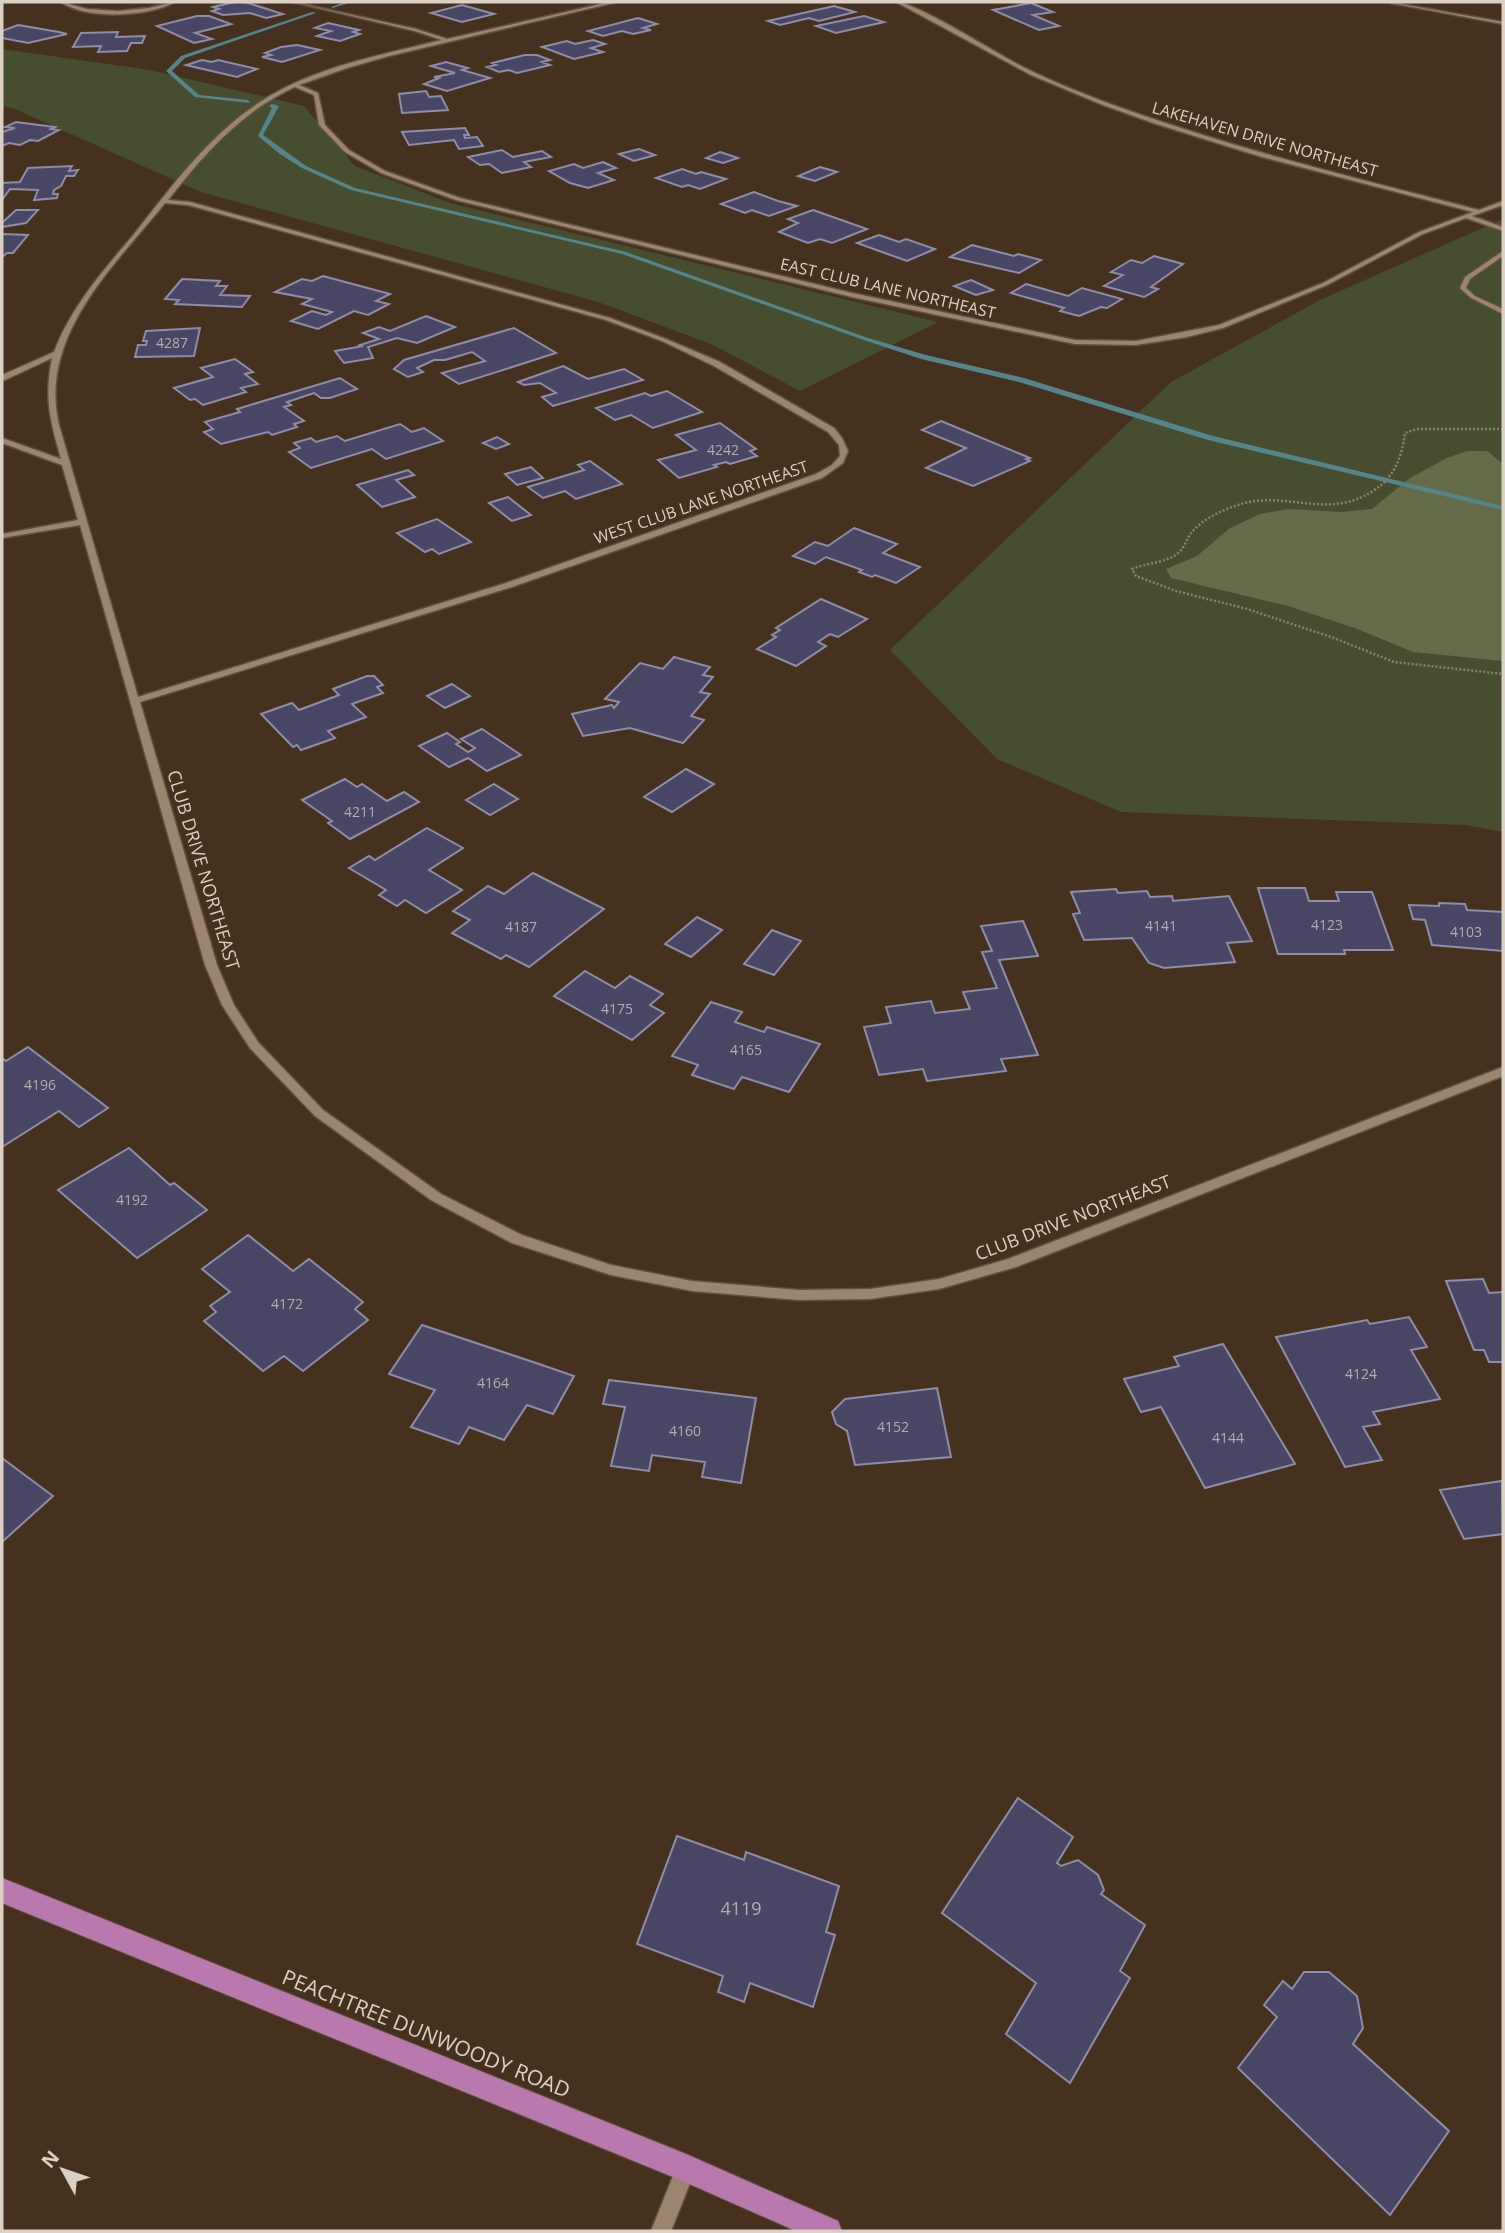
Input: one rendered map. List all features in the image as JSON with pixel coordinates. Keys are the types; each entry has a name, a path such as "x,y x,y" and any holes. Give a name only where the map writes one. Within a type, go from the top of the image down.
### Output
{"main road":[{"name":"PEACHTREE DUNWOODY ROAD","path":"2,1891 686,2168 828,2231"}],"street":[{"path":"63,2 73,7 117,12 148,9 173,2"},
{"path":"295,2 416,30 447,40"},
{"name":"CLUB DRIVE NORTHEAST","path":"615,2 354,64 263,102 232,125 164,201 94,286 77,310 57,353 51,403 65,464 211,965 228,1005 254,1045 319,1113 436,1197 517,1238 611,1270 692,1286 799,1296 870,1294 939,1284 1011,1263 1503,1071"},
{"name":"LAKEHAVEN DRIVE NORTHEAST","path":"898,2 1007,62 1129,113 1252,153 1480,212"},
{"path":"1391,2 1503,23"},
{"name":"EAST CLUB LANE NORTHEAST","path":"296,86 316,94 323,125 347,151 383,172 458,199 852,296 1075,342 1136,343 1221,327 1325,284 1421,233 1503,204"},
{"name":"WEST CLUB LANE NORTHEAST","path":"134,701 522,580 819,476 833,469 846,451 844,442 831,430 717,364 608,319 188,203 164,201"},
{"path":"1468,217 1503,229"},
{"path":"1503,253 1467,278 1462,288 1473,297 1503,312"},
{"path":"2,378 57,353"},
{"path":"2,440 65,464"},
{"path":"2,536 83,523"},
{"path":"661,2231 686,2168"}],"path":[{"path":"1503,429 1417,429 1405,433 1401,463 1382,485 1362,501 1331,507 1271,502 1243,503 1217,515 1191,533 1186,547 1174,556 1132,569 1136,576 1176,591 1260,613 1394,662 1503,674"}],"green space":[{"path":"2,49 150,70 304,106 355,166 450,203 938,322 800,391 711,344 598,302 201,192 15,109 2,106"},
{"path":"1503,219 1503,832 1465,825 1121,812 997,759 890,650 1171,382 1322,299"},
{"path":"1467,451 1487,451 1503,464 1503,661 1413,652 1355,628 1288,606 1171,578 1166,569 1197,556 1230,528 1260,514 1289,509 1342,512 1372,509 1410,478 1447,458"}],"building":[{"path":"245,2 283,14 266,18 250,13 223,15 212,11 219,9 213,7"},
{"path":"1031,3 1053,12 1033,15 1059,26 1039,30 993,10"},
{"path":"462,5 494,14 462,22 431,13"},
{"path":"834,6 855,12 819,21 809,18 780,25 768,21"},
{"path":"197,16 209,16 231,24 195,33 212,39 194,43 157,26"},
{"path":"864,16 884,22 836,33 816,26"},
{"path":"638,18 657,24 643,28 651,30 633,34 622,31 603,36 588,31"},
{"path":"328,23 359,30 353,32 360,34 340,41 317,36 331,31 315,28"},
{"path":"18,25 67,34 28,43 2,38 2,31"},
{"path":"118,32 116,37 145,36 142,43 131,43 127,51 98,52 101,46 73,47 81,33"},
{"path":"593,40 605,44 591,48 603,52 574,59 542,47 567,41 575,44"},
{"path":"297,45 320,50 282,62 262,57 271,55 265,53 281,47"},
{"path":"525,55 537,55 550,60 542,62 550,65 517,73 509,70 499,72 487,67 496,65 492,63"},
{"path":"202,60 218,60 257,69 237,77 186,65"},
{"path":"446,62 490,78 447,91 424,84 439,78 434,77 455,73 431,66"},
{"path":"426,91 429,97 441,96 448,110 402,113 399,94"},
{"path":"16,122 55,127 51,129 59,130 38,141 2,146 2,132 15,128 5,127"},
{"path":"465,128 469,135 464,135 465,138 477,137 483,146 459,149 454,140 409,145 402,132"},
{"path":"639,149 655,155 634,161 619,154"},
{"path":"502,150 513,157 542,151 551,157 524,162 531,167 502,173 489,164 480,165 468,157"},
{"path":"720,152 738,158 723,163 706,158"},
{"path":"603,162 616,168 598,173 614,180 588,188 570,183 549,171 574,164 583,168"},
{"path":"72,166 69,171 78,170 74,176 66,176 61,186 54,190 53,194 58,194 57,198 34,200 38,190 10,189 2,200 2,183 20,182 28,168"},
{"path":"820,167 837,172 815,181 798,176"},
{"path":"682,169 726,179 700,189 688,185 682,187 656,178"},
{"path":"754,192 797,206 769,216 752,210 745,213 721,204"},
{"path":"16,210 38,210 26,223 2,227 2,223"},
{"path":"813,210 867,229 832,243 820,239 808,243 779,232 798,223 788,219"},
{"path":"2,234 28,235 13,253 2,257"},
{"path":"879,235 899,242 906,239 935,249 907,261 857,243"},
{"path":"972,245 1041,260 1019,273 950,257"},
{"path":"1154,256 1183,264 1151,287 1158,289 1144,297 1104,286 1123,275 1111,272 1131,260 1142,263"},
{"path":"323,276 390,294 376,301 389,304 368,315 354,311 318,329 291,321 312,311 326,315 332,312 302,304 312,299 275,292 302,279 312,281"},
{"path":"182,279 220,281 216,286 227,286 220,295 250,296 242,307 175,304 179,300 165,299"},
{"path":"971,280 993,290 976,295 954,286"},
{"path":"1026,284 1068,296 1082,288 1122,299 1107,308 1101,307 1079,316 1060,311 1064,308 1011,293"},
{"path":"426,316 455,327 417,343 397,338 368,347 373,358 344,363 335,351 363,346 360,345 379,339 363,333 379,327 390,331"},
{"path":"200,328 194,356 135,357 138,345 146,345 147,341 143,341 146,331"},
{"path":"514,328 556,353 459,384 442,373 485,361 472,352 445,360 434,360 417,368 423,372 408,377 394,369 404,360"},
{"path":"235,359 253,372 245,374 258,384 241,388 246,392 203,405 195,399 190,400 174,388 213,377 201,368"},
{"path":"563,366 588,379 624,369 643,380 553,406 542,397 556,393 540,383 524,385 518,382"},
{"path":"340,378 357,389 330,398 321,398 314,393 287,402 291,405 284,407 304,421 294,424 297,427 272,435 268,432 221,444 204,432 213,429 205,422 240,412 237,409"},
{"path":"667,391 702,412 653,428 631,415 615,420 596,408 645,393 651,396"},
{"path":"941,421 1030,458 1026,459 1030,461 973,486 926,468 966,448 922,430"},
{"path":"720,423 756,449 750,451 757,456 730,464 726,462 714,465 717,467 679,478 658,460 696,450 676,435"},
{"path":"400,424 412,432 424,428 443,441 386,459 372,449 311,468 289,452 300,448 294,443 311,438 316,442 337,436 345,441"},
{"path":"497,437 509,444 496,449 483,443"},
{"path":"590,461 622,484 576,499 565,491 543,498 528,487 584,470 578,465"},
{"path":"531,467 543,478 517,485 505,474"},
{"path":"408,470 414,475 396,480 415,497 382,507 357,485"},
{"path":"508,497 531,515 512,521 489,503"},
{"path":"437,519 471,542 439,554 432,549 425,552 397,533"},
{"path":"854,528 897,544 883,553 920,567 896,583 875,575 872,577 859,572 862,570 826,557 815,564 793,556 815,542 828,546"},
{"path":"821,599 867,619 838,637 830,634 818,642 826,646 796,666 757,649 776,637 772,635 780,630 776,628"},
{"path":"674,657 710,667 703,675 713,677 700,692 710,694 691,716 704,720 683,743 630,728 583,736 572,714 612,705 614,708 619,702 605,699 640,663 663,669"},
{"path":"367,676 374,676 383,685 377,687 383,693 352,704 366,717 328,731 335,738 301,750 297,745 293,747 261,714 292,703 299,710 339,695 333,689"},
{"path":"452,684 470,696 445,708 427,696"},
{"path":"482,729 521,755 487,771 468,758 449,767 419,746 447,733 460,742 456,744 468,752 475,748 461,739"},
{"path":"686,769 714,784 672,812 644,797"},
{"path":"345,779 357,787 362,784 387,801 404,792 419,802 350,839 328,823 332,821 302,800"},
{"path":"494,784 518,799 490,815 466,800"},
{"path":"427,828 463,848 429,870 462,890 426,913 405,900 397,906 379,895 386,890 349,868 369,856 375,860"},
{"path":"533,873 604,909 529,967 506,955 501,959 452,933 470,920 453,911 488,886 504,894"},
{"path":"1258,888 1305,888 1309,901 1339,901 1336,892 1372,892 1393,950 1344,950 1345,954 1278,954"},
{"path":"1116,889 1118,893 1147,891 1150,897 1172,896 1173,901 1229,896 1252,941 1227,943 1235,962 1164,968 1149,963 1132,938 1084,940 1073,914 1080,913 1071,892"},
{"path":"1439,903 1465,904 1467,910 1503,912 1503,951 1432,945 1425,920 1413,919 1409,905 1439,906"},
{"path":"697,917 722,930 691,957 665,944"},
{"path":"1023,921 1038,956 999,960 1038,1055 1001,1059 1006,1071 927,1081 923,1069 879,1075 864,1027 891,1023 886,1007 931,1001 935,1013 970,1009 963,992 997,988 982,952 992,951 981,926"},
{"path":"772,930 801,941 774,975 744,964"},
{"path":"585,971 615,988 630,976 663,994 650,1005 664,1013 632,1040 554,996"},
{"path":"711,1002 742,1012 735,1022 764,1032 767,1027 820,1044 789,1092 742,1077 734,1089 692,1075 698,1065 672,1056"},
{"path":"28,1047 108,1108 79,1127 59,1111 2,1147 2,1058 6,1061"},
{"path":"129,1148 170,1185 174,1183 207,1210 137,1258 58,1190"},
{"path":"248,1235 293,1271 309,1259 363,1302 355,1309 368,1320 303,1371 284,1356 263,1371 204,1321 216,1312 210,1306 230,1292 202,1269"},
{"path":"1483,1279 1489,1293 1503,1292 1503,1362 1489,1362 1484,1350 1474,1350 1446,1281"},
{"path":"1409,1317 1427,1347 1411,1350 1440,1399 1373,1412 1380,1424 1363,1427 1382,1460 1345,1467 1276,1337 1367,1320 1370,1324"},
{"path":"422,1325 574,1376 553,1414 527,1405 504,1440 469,1427 459,1444 411,1427 435,1390 389,1374"},
{"path":"1223,1344 1295,1464 1205,1488 1161,1407 1141,1412 1124,1379 1179,1366 1174,1357"},
{"path":"609,1380 756,1398 741,1483 702,1477 705,1462 652,1455 649,1471 611,1466 625,1407 603,1404"},
{"path":"937,1388 951,1457 855,1465 847,1431 836,1424 832,1412 845,1399"},
{"path":"2,1458 53,1496 2,1542"},
{"path":"1502,1481 1503,1534 1464,1539 1440,1490"},
{"path":"1018,1798 1073,1837 1057,1863 1061,1866 1078,1860 1098,1875 1104,1890 1101,1894 1145,1925 1120,1971 1130,1978 1070,2083 1006,2034 1036,1983 942,1913"},
{"path":"677,1836 744,1860 746,1852 839,1886 826,1932 835,1935 813,2007 750,1983 744,2002 718,1992 723,1976 637,1944"},
{"path":"1304,1972 1329,1972 1357,1996 1363,2028 1353,2044 1449,2131 1390,2215 1238,2068 1277,2017 1264,2005 1283,1981 1292,1989"}],"waterway":[{"path":"333,7 349,2"},
{"path":"248,102 197,96 169,71 183,57 314,13"},
{"path":"272,106 276,106 260,135 304,167 353,189 624,253 924,357 1021,380 1211,438 1503,508"}]}
